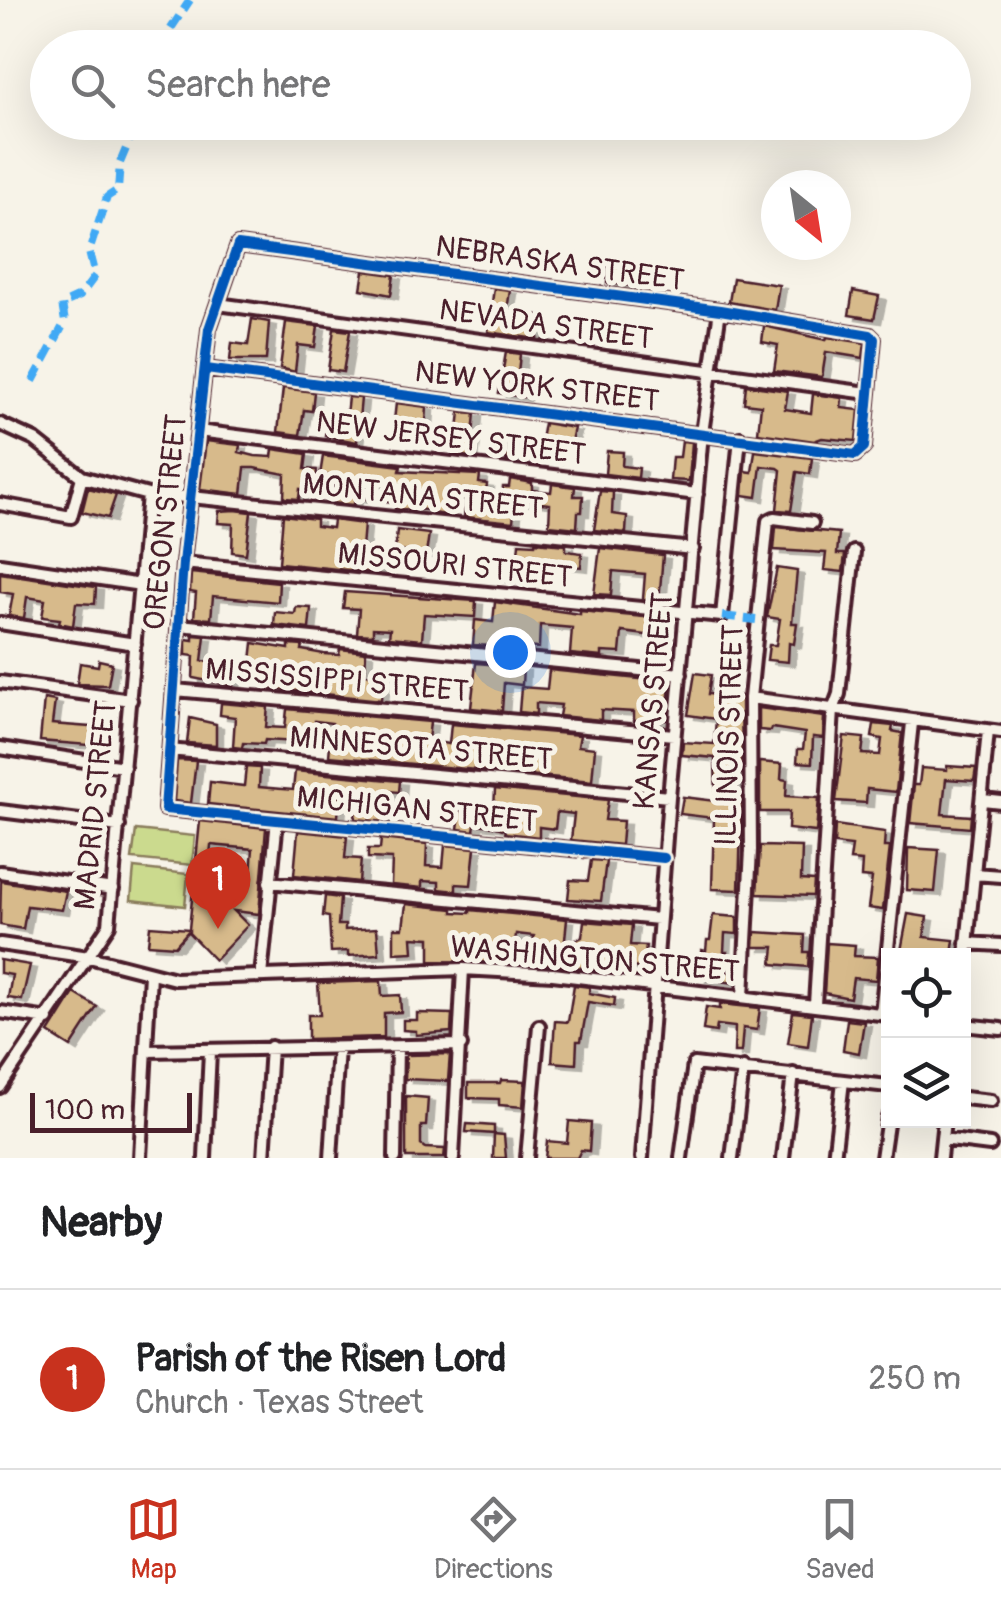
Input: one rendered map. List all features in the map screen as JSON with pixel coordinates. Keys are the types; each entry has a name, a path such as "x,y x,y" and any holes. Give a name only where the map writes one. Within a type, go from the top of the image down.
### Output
{"street":[{"name":"OREGON STREET","path":"165,809 183,563 209,329 238,245"},
{"name":"NEBRASKA STREET","path":"238,245 720,310 870,336 874,339 868,394"},
{"name":"NEVADA STREET","path":"218,304 868,394"},
{"name":"KANSAS STREET","path":"642,1158 668,797 702,433 720,310"},
{"name":"NEW YORK STREET","path":"206,368 855,454 864,447 868,394"},
{"path":"0,424 35,440 82,478 72,516 0,504"},
{"name":"NEW JERSEY STREET","path":"198,431 698,494"},
{"name":"MISSOURI STREET","path":"183,563 722,616 740,438"},
{"name":"MONTANA STREET","path":"82,478 148,495 692,549"},
{"name":"MADRID STREET","path":"0,1087 4,1074 48,1019 109,924 148,495"},
{"name":"ILLINOIS STREET","path":"743,996 751,850 750,698 768,521 774,518 812,523"},
{"path":"815,1004 833,710 839,694 854,552"},
{"path":"0,564 141,585"},
{"path":"0,623 136,644"},
{"path":"180,625 680,674"},
{"path":"0,682 131,700"},
{"name":"MISSISSIPPI STREET","path":"175,690 674,735"},
{"path":"750,698 1001,732"},
{"path":"891,948 912,722"},
{"path":"966,948 988,731"},
{"path":"0,748 124,767"},
{"name":"MINNESOTA STREET","path":"168,750 668,797"},
{"path":"983,800 1001,802"},
{"name":"MICHIGAN STREET","path":"165,809 664,858"},
{"path":"0,811 120,826"},
{"path":"261,976 276,820"},
{"path":"0,872 113,888"},
{"path":"974,874 1001,876"},
{"path":"269,882 659,919"},
{"path":"966,943 1001,946"},
{"name":"WASHINGTON STREET","path":"0,944 89,957 175,979 464,969 552,974 881,1013"},
{"path":"454,1158 464,969"},
{"path":"140,1158 150,974"},
{"path":"0,1012 48,1019"},
{"path":"971,1025 1001,1029"},
{"path":"527,1158 539,1026"},
{"path":"147,1051 461,1045"},
{"path":"264,1158 270,1046"},
{"path":"395,1158 397,1047"},
{"path":"330,1158 338,1048"},
{"path":"205,1158 210,1051"},
{"path":"681,1158 694,1064 881,1085"},
{"path":"732,1158 742,1068"},
{"path":"784,1158 794,1074"},
{"path":"834,1158 843,1081"},
{"path":"971,1099 991,1101"},
{"path":"882,1158 886,1128"},
{"path":"940,1158 943,1128"},
{"path":"942,1138 990,1144"}],"green space":[{"path":"136,830 195,836 192,865 132,859"},
{"path":"134,868 188,874 185,906 131,900"}],"building":[{"path":"609,262 634,265 632,286 607,283"},
{"path":"364,271 394,275 391,295 361,289"},
{"path":"733,278 779,285 775,310 729,302"},
{"path":"494,288 510,290 507,311 540,315 537,339 488,332"},
{"path":"853,291 879,296 874,319 849,315"},
{"path":"252,319 269,322 266,360 230,360 232,343 248,345"},
{"path":"286,322 318,326 315,347 298,345 295,372 280,368"},
{"path":"764,326 826,340 827,337 865,343 863,358 826,352 822,377 774,371 778,345 762,342"},
{"path":"334,329 350,331 343,372 328,370"},
{"path":"506,352 520,354 518,374 527,375 523,397 499,393"},
{"path":"746,385 788,391 785,409 811,413 813,394 842,398 841,408 859,410 856,441 814,441 758,433 761,405 744,403"},
{"path":"283,388 314,392 312,411 304,410 300,435 278,432"},
{"path":"348,397 361,398 357,442 325,436 328,414 346,416"},
{"path":"396,403 427,407 426,423 394,421"},
{"path":"460,412 475,413 471,457 455,455"},
{"path":"544,423 574,428 571,441 559,439 555,459 538,456 538,460 506,460 508,446 518,448 519,437 541,440"},
{"path":"206,441 240,445 239,452 255,456 272,457 273,449 307,454 305,469 317,470 315,491 300,489 299,499 284,498 285,474 254,468 245,468 242,494 200,489"},
{"path":"682,441 692,442 689,481 670,480 672,457 680,457"},
{"path":"607,451 623,452 622,466 639,468 638,478 605,474"},
{"path":"755,451 812,458 810,474 797,472 791,511 777,510 781,470 778,468 761,466 757,497 743,495 745,471 752,472"},
{"path":"323,456 401,466 400,471 480,475 479,483 487,484 485,502 502,503 503,487 509,487 510,479 532,483 532,490 551,492 552,484 575,487 574,496 583,496 582,512 578,512 577,528 549,525 550,504 533,502 515,501 513,522 464,517 466,497 448,495 447,515 431,510 395,509 396,502 386,501 384,484 367,483 365,499 355,498 354,505 332,503 335,476 320,475"},
{"path":"88,488 116,495 108,518 82,512"},
{"path":"600,491 613,492 612,514 627,516 626,533 594,530"},
{"path":"219,511 251,512 246,554 232,552 233,524 218,523"},
{"path":"283,515 316,519 316,526 332,528 333,520 364,524 362,548 392,553 390,566 377,564 376,573 279,563"},
{"path":"776,527 839,533 837,554 845,554 843,572 824,570 826,553 774,550"},
{"path":"397,530 429,534 426,554 395,551"},
{"path":"519,543 566,545 566,551 582,553 581,567 532,562 530,581 499,578 501,562 517,564"},
{"path":"600,548 663,555 659,601 643,599 645,574 613,571 611,595 594,594"},
{"path":"777,568 797,571 792,623 797,623 794,644 789,643 788,662 767,660 769,645 776,645 780,619 767,617"},
{"path":"0,573 96,587 95,604 76,603 73,626 59,623 60,619 42,617 45,600 27,597 24,618 9,616 13,594 0,592"},
{"path":"191,573 279,582 278,602 213,596 211,619 194,618 196,593 190,592"},
{"path":"345,592 476,601 475,617 424,614 422,640 389,637 390,629 373,628 373,635 357,634 359,609 343,608"},
{"path":"495,602 580,614 655,618 654,636 622,632 620,653 602,652 602,657 570,654 572,628 540,625 539,648 473,645 475,620 493,622"},
{"path":"296,607 311,608 309,629 274,625 275,612 295,614"},
{"path":"193,635 205,636 202,661 235,662 233,686 193,678 194,656 186,655 186,639 193,640"},
{"path":"253,643 289,649 289,645 303,646 302,650 324,654 339,655 340,649 366,652 365,674 383,675 381,700 267,688 270,663 251,661"},
{"path":"99,660 112,663 108,685 77,684 80,663 98,666"},
{"path":"476,663 523,667 522,685 504,683 502,711 471,708"},
{"path":"549,670 670,682 667,720 634,721 634,712 601,710 601,720 559,716 561,705 536,703 536,714 519,712 521,687 547,689"},
{"path":"695,673 711,675 708,694 741,696 742,774 737,774 737,792 742,792 739,890 712,889 714,818 680,814 683,797 716,801 715,758 682,755 683,742 714,744 716,719 688,715"},
{"path":"44,699 55,701 52,724 103,728 100,746 40,741"},
{"path":"221,703 268,707 266,727 285,728 287,709 430,722 428,741 449,744 451,724 580,735 578,746 595,748 592,781 329,756 332,723 315,721 314,731 298,730 297,742 265,740 264,744 243,743 242,748 233,747 235,717 220,715"},
{"path":"759,708 824,717 823,738 813,737 812,763 797,762 805,733 759,730"},
{"path":"190,718 216,724 216,745 187,743"},
{"path":"874,724 893,726 892,731 902,733 896,792 867,789 866,803 836,801 844,736 864,738 862,754 880,755 882,739 872,737"},
{"path":"177,760 196,761 191,803 174,801"},
{"path":"760,762 782,764 786,796 819,798 816,832 788,829 789,812 760,812"},
{"path":"947,766 976,768 974,781 946,779 942,814 971,816 970,828 910,823 914,785 919,785 921,768 947,770"},
{"path":"246,767 260,768 259,787 293,790 295,771 400,781 399,792 389,791 386,822 355,819 357,793 340,792 338,817 208,804 210,782 244,786"},
{"path":"495,789 608,800 605,820 623,821 621,845 571,840 574,814 557,812 555,829 539,827 539,837 475,824 474,831 458,829 461,806 494,810"},
{"path":"200,821 266,828 259,914 234,911 248,925 215,960 189,930 175,946 148,944 150,926 189,929","holes":["211,845 253,849 250,883 208,879"]},
{"path":"835,825 885,832 884,847 890,847 883,910 868,908 872,878 861,877 862,861 850,860 852,846 834,844"},
{"path":"298,831 347,836 345,858 361,859 359,882 294,875"},
{"path":"381,839 427,844 426,866 443,867 445,845 475,848 471,885 456,884 456,891 439,889 439,882 422,881 422,888 391,885 392,859 368,858 368,849 380,849"},
{"path":"760,846 802,847 801,880 814,881 813,896 757,894"},
{"path":"908,848 939,850 935,892 907,890"},
{"path":"591,860 606,861 601,901 568,899 570,880 588,881"},
{"path":"1,881 66,891 62,910 27,906 23,929 0,925"},
{"path":"325,896 340,898 338,925 345,925 345,930 377,928 379,954 348,956 348,951 331,952 329,917 323,916"},
{"path":"406,904 453,912 470,910 567,919 565,939 582,937 584,921 632,925 630,945 646,946 643,969 612,963 611,971 531,962 534,936 516,934 514,953 525,954 524,963 430,961 430,938 412,937 413,952 394,953 394,928 403,928"},
{"path":"908,914 927,917 924,937 954,940 953,948 902,948"},
{"path":"713,915 737,917 737,934 725,933 724,952 728,952 727,972 735,973 735,983 699,978 702,950 706,951 710,940"},
{"path":"755,932 805,935 808,967 772,964 774,947 754,947"},
{"path":"827,943 855,945 854,956 878,957 876,980 853,978 850,998 824,993"},
{"path":"0,960 30,965 22,1000 8,998 12,975 0,973"},
{"path":"381,981 382,996 400,995 401,1012 384,1013 384,1037 308,1039 308,1015 320,1015 318,983"},
{"path":"574,985 590,987 589,993 615,998 614,1006 588,1002 581,1041 577,1041 576,1064 552,1062 555,1021 568,1022"},
{"path":"74,993 97,1007 71,1047 49,1033"},
{"path":"720,1004 760,1008 757,1030 743,1028 741,1052 734,1052 735,1027 717,1025 716,1032 703,1030 706,1007 720,1009"},
{"path":"793,1012 812,1014 808,1046 788,1043"},
{"path":"417,1013 452,1014 451,1032 416,1035 416,1031 403,1030 403,1020 417,1020"},
{"path":"847,1020 864,1022 859,1053 843,1050"},
{"path":"450,1054 448,1081 405,1079 406,1055"},
{"path":"525,1081 523,1107 499,1105 499,1099 468,1098 468,1083"},
{"path":"406,1096 428,1098 421,1145 445,1149 444,1158 406,1158"},
{"path":"569,1121 591,1123 589,1151 581,1150 577,1158 545,1158 547,1141 567,1143"},
{"path":"467,1124 494,1126 494,1134 466,1132"},
{"path":"494,1134 504,1135 506,1158 493,1158"}],"marked path":[{"path":"170,30 190,0"},
{"path":"33,381 65,322 62,304 80,296 95,276 89,252 107,197 118,190 120,163 130,140"},
{"path":"722,616 756,620"}],"cycle path":[{"path":"206,369 855,455 864,447 874,339 870,335 720,310 238,245 209,329 183,563 165,809 664,858"}],"place":[{"name":"Parish of the Risen Lord","path":"218,929"}]}
